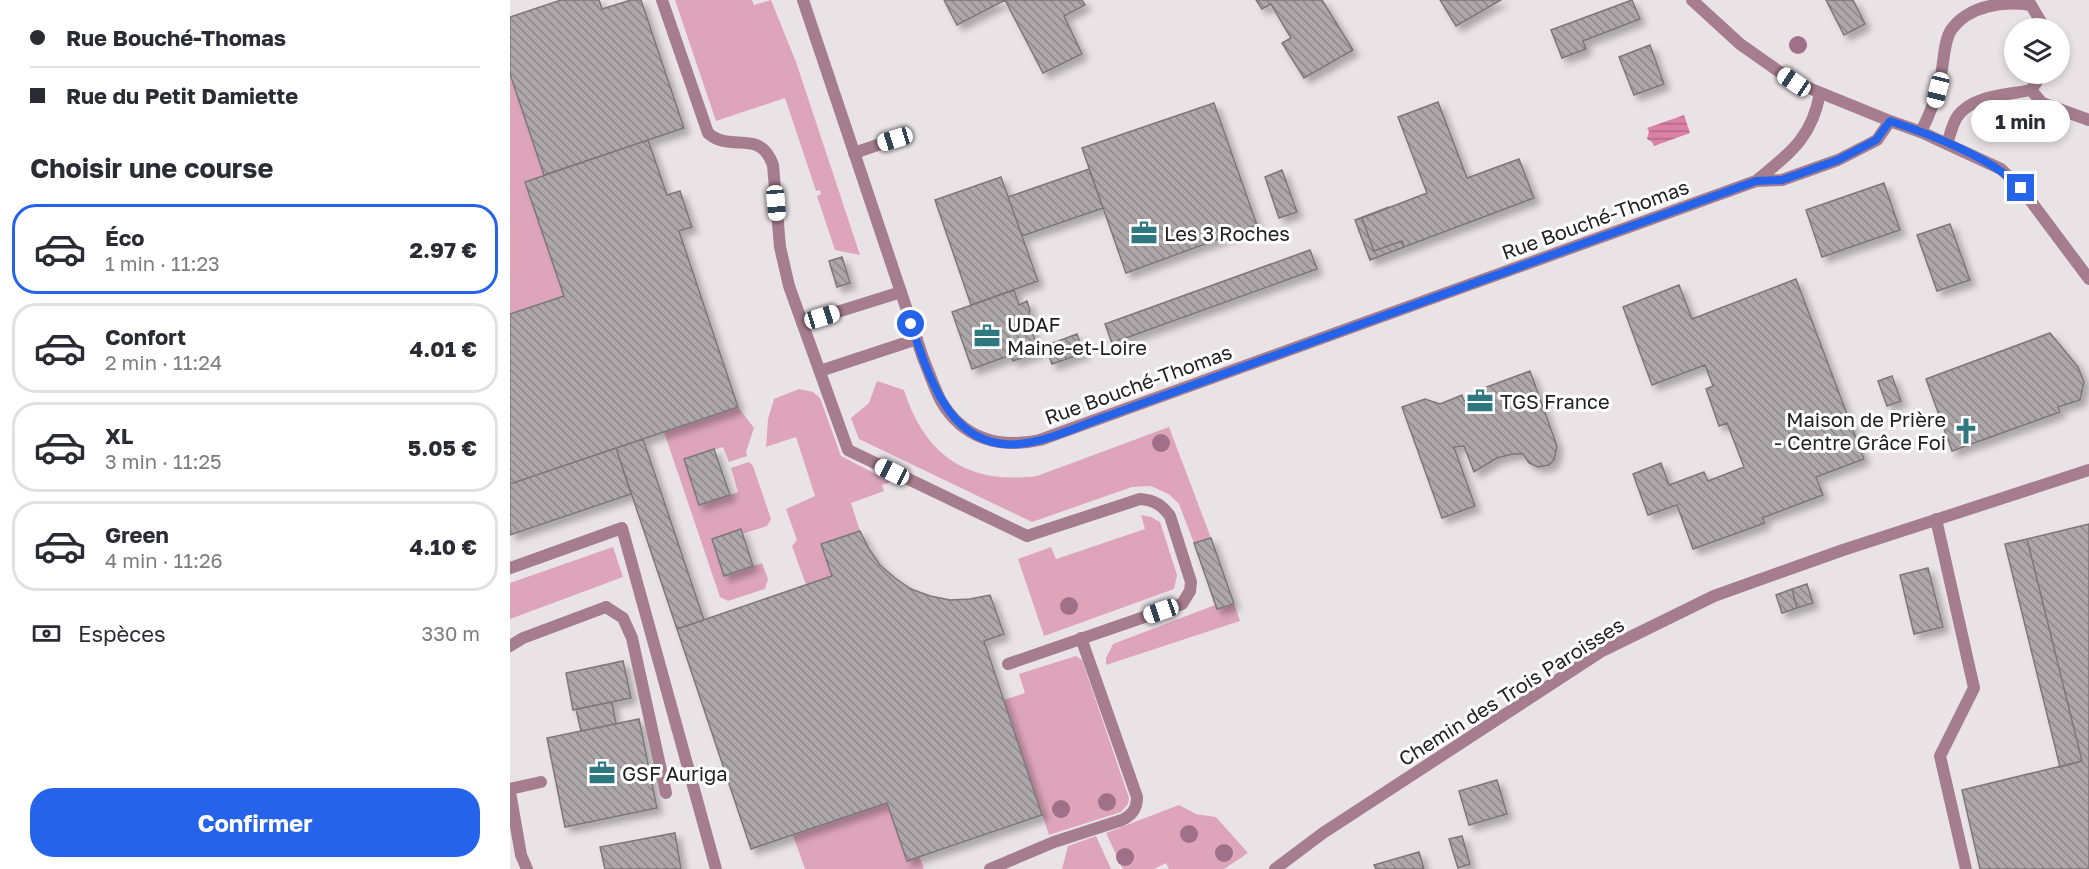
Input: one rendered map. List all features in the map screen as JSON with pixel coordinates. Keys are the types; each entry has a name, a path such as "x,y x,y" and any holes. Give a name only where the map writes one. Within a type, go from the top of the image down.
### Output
{"street":[{"path":"662,0 708,133 714,139 723,142 741,141 758,145 770,157 774,173 780,247 789,286 848,450 1027,536 1140,499 1155,501 1164,507 1170,516 1191,582 1182,604 1008,664"},
{"name":"Rue Bouché-Thomas","path":"803,0 916,339 940,399 949,413 973,434 1006,444 1024,444 1041,440 1756,181 1782,180 1838,160 1876,140 1890,121"},
{"path":"1692,0 1715,23 1794,82 1921,132 2001,170 2021,188 2089,279"},
{"path":"1921,132 1935,102 1950,31 1967,15 1992,5 2012,1 2031,5 2039,18"},
{"path":"1947,144 1956,118 1966,107 1981,100 2031,90 2035,84"},
{"path":"2031,90 2042,103 2089,120"},
{"name":"Rue Bouché-Thomas","path":"1756,181 1791,153 1804,138 1817,108 1820,93"},
{"path":"854,153 895,139"},
{"path":"802,323 901,292"},
{"path":"819,371 916,339"},
{"name":"Chemin des Trois Paroisses","path":"1275,869 1323,833 1602,651 1714,596 1936,519 2089,470"},
{"path":"1936,519 1974,688 1940,756 1966,869"},
{"path":"510,568 622,528 716,869"},
{"path":"510,646 523,638 606,607 623,618 632,638 666,793"},
{"path":"990,869 1054,842 1122,820 1130,816 1135,809 1137,797 1081,638"},
{"path":"528,869 521,855 510,790 542,782"}],"shaded area":[{"path":"675,0 752,0 754,5 771,0 796,62 860,255 835,250 817,196 821,194 820,190 816,191 785,98 716,121"},
{"path":"510,74 544,175 525,182 564,296 510,314"},
{"path":"1684,115 1690,133 1654,146 1647,139 1649,131 1647,128"},
{"path":"877,381 904,390 924,433 937,449 952,461 990,476 1012,478 1037,476 1169,427 1211,538 1194,543 1179,504 1170,495 1151,486 1132,487 1032,522 859,439 851,418 869,403"},
{"path":"799,389 813,392 820,398 841,456 891,482 882,485 884,491 851,503 860,531 821,544 832,576 806,585 792,546 797,540 786,509 815,496 796,437 766,447 768,419 774,399"},
{"path":"738,407 754,428 746,452 747,456 729,462 723,447 685,459 700,505 738,492 731,468 749,462 753,466 771,519 767,526 742,534 740,530 712,540 724,576 762,563 768,579 765,589 728,601 720,597 664,432"},
{"path":"1141,515 1160,522 1177,575 1174,589 1044,636 1018,559 1051,547 1056,559 1145,529"},
{"path":"613,547 623,577 510,619 510,583"},
{"path":"1234,604 1240,621 1106,665 1106,658 1113,644 1215,605 1217,609"},
{"path":"1076,656 1082,660 1129,798 1128,804 1121,812 1049,835 1004,700 1025,693 1019,674"},
{"path":"887,803 906,860 919,856 924,869 805,869 793,835"},
{"path":"1179,805 1196,814 1216,817 1248,853 1224,869 1169,869 1166,863 1154,869 1123,869 1106,833"},
{"path":"1096,836 1111,869 1062,869 1068,846"}],"building":[{"path":"561,0 599,0 602,9 631,0 641,0 684,128 544,175 510,74 510,17"},
{"path":"944,0 1005,0 957,25"},
{"path":"1005,0 1082,0 1085,5 1064,16 1082,54 1043,73"},
{"path":"1256,0 1322,0 1353,50 1304,78 1282,43 1291,38 1271,4 1262,9"},
{"path":"1440,0 1501,0 1456,26"},
{"path":"1632,0 1640,19 1583,41 1586,49 1562,58 1551,30"},
{"path":"1826,0 1853,0 1865,24 1844,35"},
{"path":"1650,45 1664,84 1634,95 1619,57"},
{"path":"1438,102 1467,178 1519,159 1534,198 1404,247 1402,241 1374,251 1362,218 1427,193 1398,117"},
{"path":"1214,103 1257,225 1126,273 1082,148"},
{"path":"648,140 667,195 680,191 692,227 679,231 738,407 510,484 510,314 564,296 525,182"},
{"path":"1089,169 1103,208 1022,236 1008,197"},
{"path":"1282,170 1297,212 1279,218 1265,177"},
{"path":"1001,177 1038,281 971,305 935,200"},
{"path":"1884,183 1900,230 1822,257 1806,210"},
{"path":"1389,207 1362,218 1374,251 1402,241 1404,247 1370,260 1355,220"},
{"path":"1950,224 1970,280 1937,291 1917,235"},
{"path":"1310,250 1317,269 1112,343 1105,324"},
{"path":"842,257 850,283 837,287 829,261"},
{"path":"1796,279 1864,459 1816,477 1823,495 1762,518 1765,523 1693,549 1677,505 1648,515 1633,474 1661,463 1669,485 1704,472 1708,481 1744,467 1727,423 1719,426 1706,389 1713,386 1705,365 1652,385 1623,307 1679,285 1692,319"},
{"path":"1014,290 1019,305 1027,301 1030,310 1028,320 1039,352 1013,361 1011,355 972,369 952,312"},
{"path":"2050,333 2078,367 2084,382 2080,400 2058,407 2060,412 1952,451 1926,379"},
{"path":"1077,334 1084,353 1052,364 1045,346"},
{"path":"1530,371 1557,446 1554,460 1549,465 1538,467 1529,463 1523,454 1513,454 1497,458 1474,472 1464,446 1454,447 1475,506 1442,518 1402,407 1425,399 1440,404 1462,395 1464,401 1470,400 1485,393 1484,388"},
{"path":"1892,376 1901,401 1887,406 1878,381"},
{"path":"643,439 704,620 677,629 616,448"},
{"path":"616,448 631,494 510,535 510,484"},
{"path":"714,449 730,495 699,505 684,459"},
{"path":"2089,524 2089,869 1980,869 1962,790 2082,761 2027,539"},
{"path":"741,529 753,566 724,576 712,539"},
{"path":"860,531 880,565 911,589 950,600 990,595 1004,634 984,641 1042,815 907,861 887,803 751,849 677,629 832,576 821,544"},
{"path":"1211,538 1234,604 1217,609 1194,543"},
{"path":"2027,539 2082,761 2060,767 2005,544"},
{"path":"1928,568 1943,627 1914,634 1900,575"},
{"path":"1807,584 1813,603 1797,608 1792,589"},
{"path":"1792,589 1797,608 1782,613 1776,595"},
{"path":"623,661 631,698 573,710 566,673"},
{"path":"612,702 616,724 581,731 576,709"},
{"path":"639,719 657,808 565,827 547,738"},
{"path":"1497,780 1507,814 1469,825 1459,791"},
{"path":"675,833 681,869 605,869 600,847"},
{"path":"1462,836 1470,864 1458,868 1449,839"},
{"path":"1419,852 1424,869 1376,869 1374,865"}],"place":[{"name":"Les 3 Roches","path":"1144,233"},
{"name":"UDAF Maine-et-Loire","path":"987,336"},
{"name":"TGS France","path":"1480,401"},
{"name":"Maison de Prière - Centre Grâce Foi","path":"1966,431"},
{"name":"GSF Auriga","path":"602,773"}],"route":[{"path":"911,324 940,399 949,413 973,434 1006,444 1024,444 1041,440 1756,181 1782,180 1838,160 1876,140 1890,121 1921,132 2001,170 2021,188"}]}
